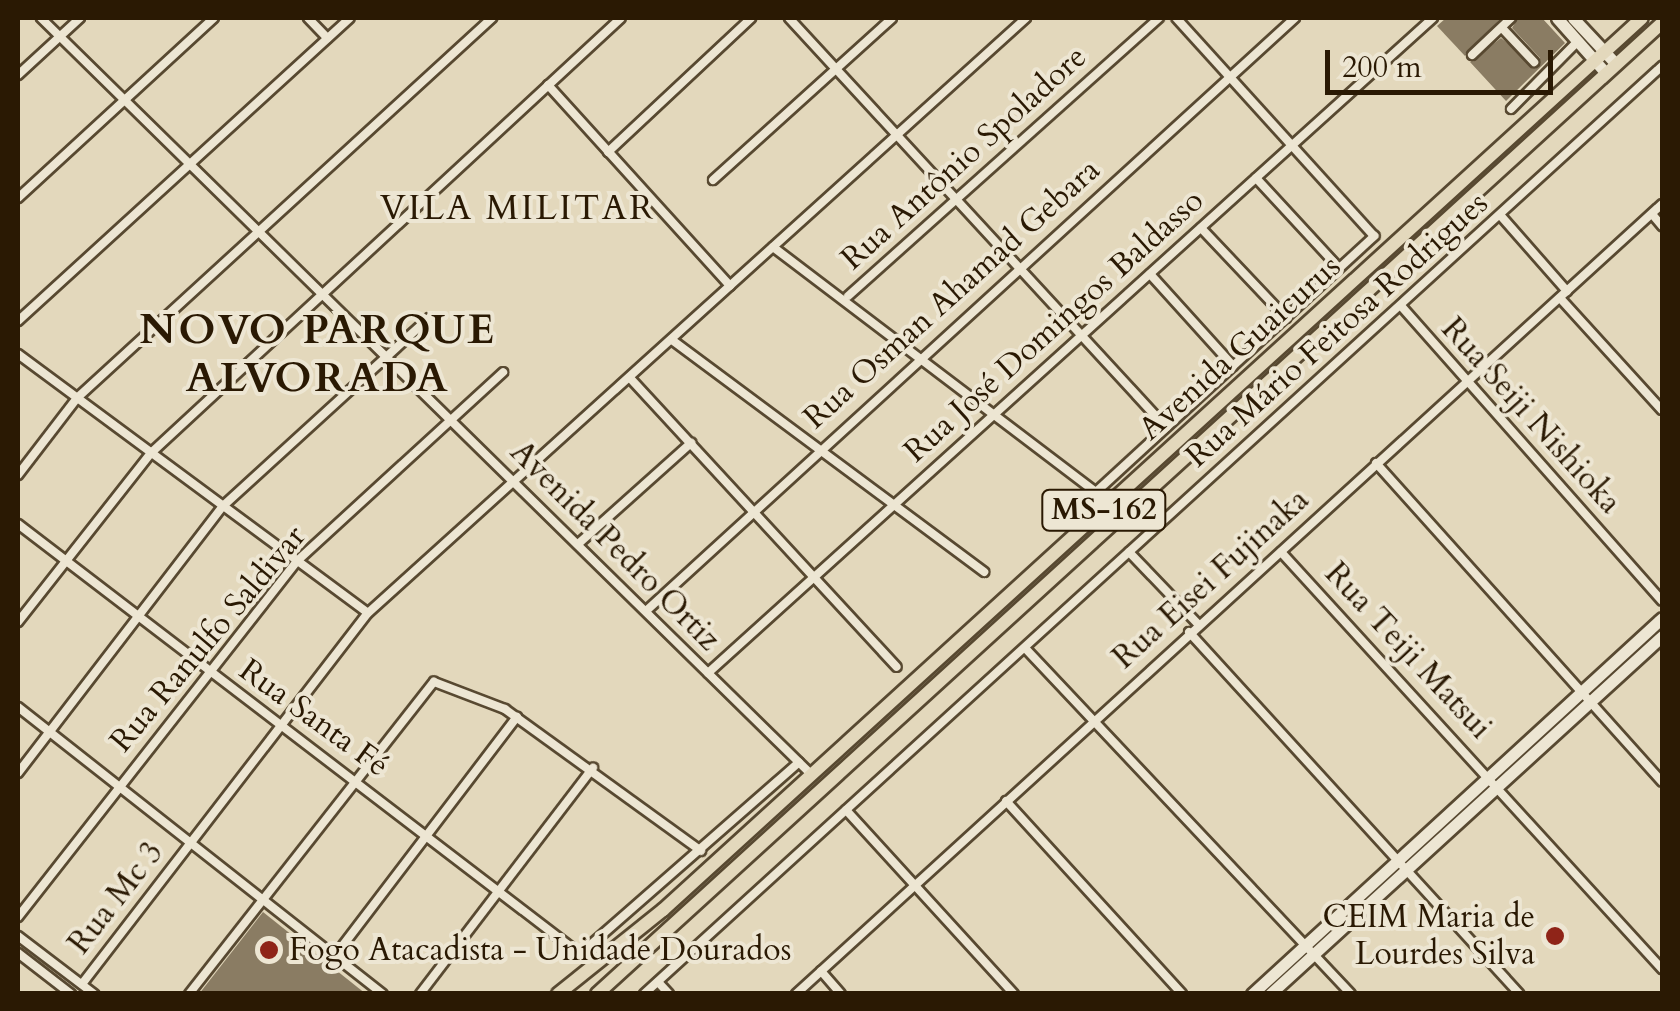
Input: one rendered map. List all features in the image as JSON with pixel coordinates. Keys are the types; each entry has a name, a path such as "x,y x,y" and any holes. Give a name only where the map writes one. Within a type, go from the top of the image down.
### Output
{"main road":[{"name":"Avenida Guaicurus","path":"597,994 1605,63 1642,18"},
{"name":"Avenida Guaicurus","path":"558,994 812,775 1605,63 1662,23"}],"street":[{"name":"Avenida Pedro Ortiz","path":"41,18 56,40 190,164 812,775"},
{"path":"18,75 80,18"},
{"path":"18,198 214,18"},
{"path":"308,18 327,38"},
{"path":"18,321 350,18"},
{"path":"18,475 77,398 254,228 492,18"},
{"path":"18,622 151,452 621,18"},
{"path":"608,152 751,18"},
{"path":"790,18 1018,267 1085,333 1164,425"},
{"path":"714,180 892,18"},
{"name":"Rua Mc 3","path":"82,984 368,612 516,484 1026,18"},
{"name":"Rua Antônio Spoladore","path":"848,296 1159,18"},
{"path":"1097,491 1164,425 1374,236 1176,18"},
{"name":"Rua Osman Ahamad Gebara","path":"646,611 922,353 1294,18"},
{"name":"Rua José Domingos Baldasso","path":"708,673 1433,18"},
{"path":"1472,54 1511,18"},
{"path":"1557,18 1583,37"},
{"path":"1573,18 1605,63"},
{"path":"1502,28 1534,62"},
{"path":"1511,109 1583,37"},
{"name":"Rua Mário Feitosa Rodrigues","path":"644,994 1402,308 1662,66"},
{"path":"548,86 730,286"},
{"path":"1256,178 1339,268"},
{"name":"Rua Eisei Fujinaka","path":"796,994 1662,204"},
{"path":"1652,214 1662,226"},
{"path":"1501,216 1662,410"},
{"path":"1201,228 1286,318"},
{"path":"774,247 848,296 1111,504"},
{"path":"1150,274 1233,366"},
{"name":"Rua Seiji Nishioka","path":"1402,308 1662,602"},
{"path":"18,773 223,506 429,318"},
{"path":"672,340 896,500 984,572"},
{"path":"18,354 368,612"},
{"name":"Rua Ranulfo Saldivar","path":"18,917 296,562 503,372"},
{"path":"630,378 897,667"},
{"path":"578,544 691,443"},
{"path":"1376,463 1662,782"},
{"name":"Rua Santa Fé","path":"18,524 580,954 701,852"},
{"path":"1129,552 1198,624"},
{"name":"Rua Teiji Matsui","path":"1281,552 1662,969"},
{"path":"1252,994 1493,780 1662,618"},
{"path":"1189,632 1519,994"},
{"path":"1584,694 1662,636"},
{"path":"1025,648 1351,994"},
{"path":"189,994 425,685 445,682 517,717 593,768 701,852 800,762"},
{"path":"18,708 382,994"},
{"path":"334,957 517,717"},
{"path":"420,994 593,768"},
{"path":"1006,801 1182,994"},
{"path":"846,810 1014,994"},
{"path":"1270,994 1314,954 1400,863"},
{"path":"18,936 94,994"},
{"path":"18,953 71,994"},
{"path":"821,971 841,994"},
{"path":"658,982 669,994"}],"building":[{"path":"1446,18 1501,18 1465,56 1437,26"},
{"path":"1518,18 1542,18 1565,43 1506,101 1470,62 1501,38 1538,68 1540,58 1512,28"},
{"name":"Fogo Atacadista - Unidade Dourados","path":"263,912 366,994 199,994"}],"place":[{"name":"CEIM Maria de Lourdes Silva","path":"1555,936"},
{"name":"Fogo Atacadista - Unidade Dourados","path":"269,950"}],"district":[{"name":"VILA MILITAR","path":"518,208"},
{"name":"NOVO PARQUE ALVORADA","path":"318,354"}]}
